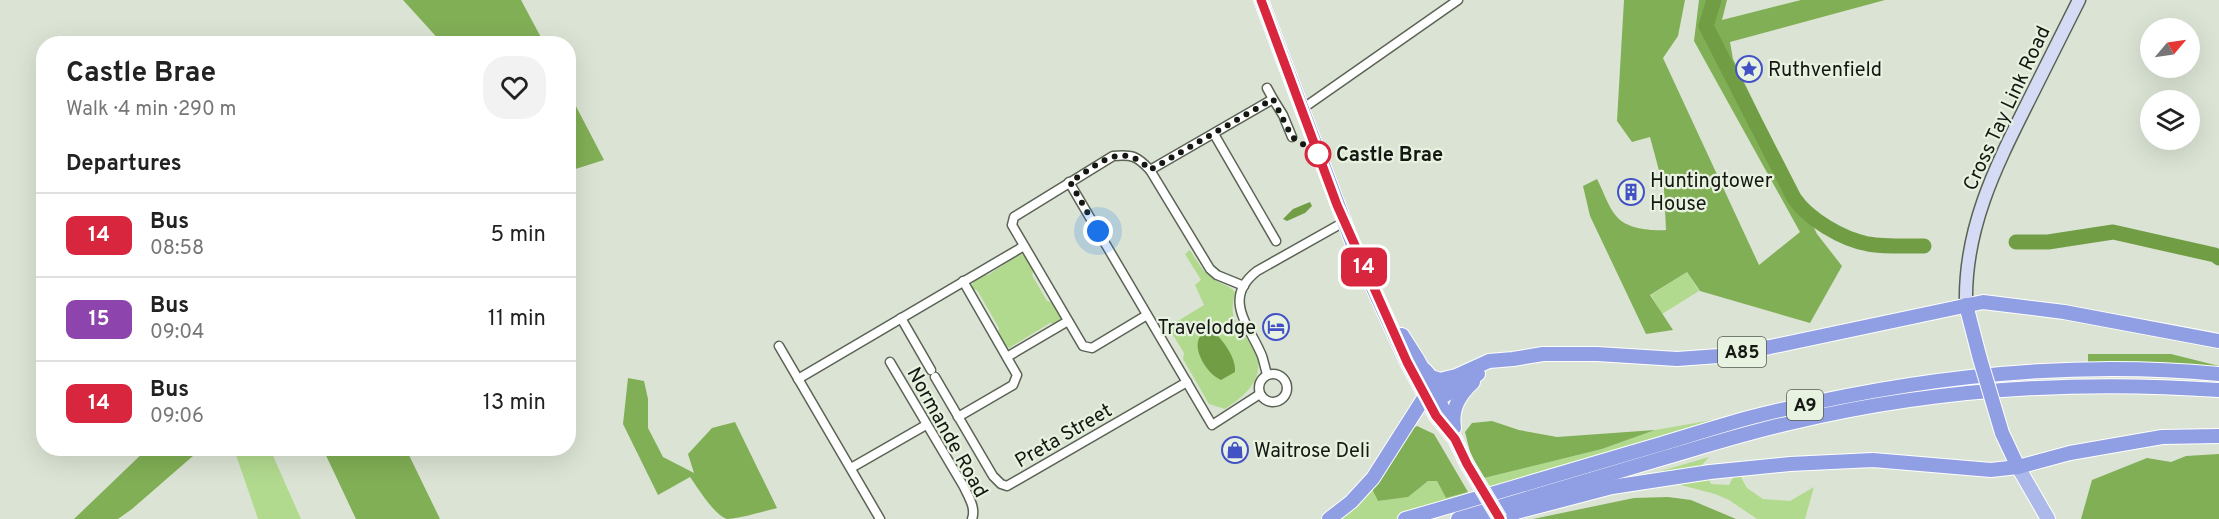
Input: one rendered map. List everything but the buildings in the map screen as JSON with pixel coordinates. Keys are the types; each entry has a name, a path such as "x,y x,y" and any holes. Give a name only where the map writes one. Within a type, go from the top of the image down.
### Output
{"highway":[{"name":"A85","path":"1261,0 1344,222 1407,362 1435,394"},
{"path":"2018,467 2002,433 1966,305 1983,302 2024,306 2219,341"},
{"name":"A85","path":"1435,394 1486,369 1513,359 1543,354 1597,354 1677,359 1719,356 1966,305"},
{"name":"A85","path":"1383,308 1425,370 1435,394 1436,416 1455,439 1500,519"},
{"path":"1329,519 1351,502 1372,478 1435,394 1489,361 1513,359"},
{"name":"A85","path":"1455,439 1453,420 1455,406 1463,391 1486,369"},
{"name":"A9","path":"1405,519 1752,417 1869,391 1968,377 2092,370 2219,374"},
{"name":"A9","path":"1458,519 1789,423 1896,402 1962,393 2040,387 2130,385 2219,390"},
{"path":"1488,519 1612,487 1710,472 1790,464 1873,460 1991,470 2018,467 2070,453 2162,437 2219,436"}],"main road":[{"name":"Cross Tay Link Road","path":"1966,305 1969,251 1989,184 2079,0"},
{"path":"2018,467 2048,519"}],"street":[{"path":"1302,109 1458,0"},
{"path":"1267,88 1292,137"},
{"path":"1150,170 1273,99"},
{"path":"1214,134 1276,241"},
{"path":"1148,315 1092,348 1083,346 1012,225 1014,217 1113,156 1130,154 1142,161 1150,170 1210,269 1217,275 1244,286"},
{"path":"1070,182 1212,425 1260,394"},
{"path":"1267,375 1262,356 1240,312 1244,286 1249,277 1257,271 1344,222"},
{"path":"798,379 1024,246"},
{"path":"958,417 1013,384 1017,375 963,281"},
{"name":"Preta Street","path":"901,318 994,477 1007,486 1187,382"},
{"path":"1007,357 1068,321"},
{"path":"779,346 880,519"},
{"name":"Normande Road","path":"890,362 964,487 973,506 972,519"},
{"path":"1267,375 1280,375 1286,381 1287,390 1283,398 1275,402 1266,400 1260,394 1259,385 1267,375"},
{"path":"851,468 926,425"}],"shaded area":[{"path":"403,0 521,0 540,36 436,36"},
{"path":"1624,0 1685,0 1678,36 1663,58 1759,265 1800,232 1694,41 1699,0 1727,0 1722,20 1801,0 1885,0 1730,42 1733,59 1817,234 1842,266 1810,323 1700,291 1687,272 1650,295 1673,330 1646,334 1590,216 1583,186 1597,179 1608,203 1621,221 1633,227 1666,230 1664,189 1650,137 1632,142 1617,121"},
{"path":"576,106 604,160 576,169"},
{"path":"1310,202 1312,206 1305,213 1287,221 1283,219 1293,209"},
{"path":"1190,250 1208,274 1235,292 1234,317 1257,358 1257,376 1253,384 1225,409 1209,404 1183,359 1184,353 1168,327 1204,305 1195,285 1201,280 1185,254"},
{"path":"1020,254 1025,255 1034,270 1032,275 1047,301 1054,303 1061,317 1056,325 1050,323 1009,348 998,333 999,328 977,290 972,289 972,285 977,278 988,275"},
{"path":"1687,272 1699,291 1662,314 1651,295"},
{"path":"1212,330 1228,349 1235,366 1235,372 1221,380 1208,370 1199,354 1199,339 1203,333"},
{"path":"2088,354 2171,354 2219,366 2219,372 2088,367"},
{"path":"628,378 644,381 648,399 648,428 663,457 694,473 688,454 712,428 735,422 777,508 727,519 712,507 690,477 658,495 623,424"},
{"path":"1776,409 1491,491 1484,478 1602,449 1655,430"},
{"path":"1492,421 1519,430 1557,437 1655,430 1602,449 1484,478 1472,460 1465,432 1472,423"},
{"path":"1417,426 1434,434 1468,492 1446,498 1437,481 1428,481 1408,497 1378,501 1372,489 1413,428"},
{"path":"2219,454 2219,519 2081,519 2092,480 2147,458 2171,462 2186,456"},
{"path":"140,456 193,456 118,519 74,519"},
{"path":"236,456 273,456 301,519 258,519"},
{"path":"326,456 409,456 440,519 356,519"},
{"path":"1709,457 1702,465 1711,484 1729,485 1737,470 1747,488 1763,499 1790,501 1814,487 1805,519 1757,519 1729,500 1715,494 1673,483 1565,499"},
{"path":"1428,481 1437,481 1446,498 1468,492 1473,499 1397,519 1337,519 1372,489 1378,501 1407,497"},
{"path":"1668,497 1691,500 1736,519 1533,519 1634,498"}],"waterway":[{"path":"1714,0 1706,26 1800,206 1826,227 1847,238 1882,246 1924,246"},
{"path":"2016,242 2048,242 2113,232 2215,255 2219,258"}],"bus line":[{"name":"14","path":"1261,0 1337,205 1407,362 1436,416 1455,439 1500,519"}],"place":[{"name":"Ruthvenfield","path":"1749,69"},
{"name":"Castle Brae","path":"1318,154"},
{"name":"Huntingtower House","path":"1631,192"},
{"name":"Travelodge","path":"1276,327"},
{"name":"Waitrose Deli","path":"1235,450"}],"route":[{"path":"1098,231 1070,182 1113,156 1130,154 1142,161 1150,170 1273,99 1292,137 1318,154"}]}
